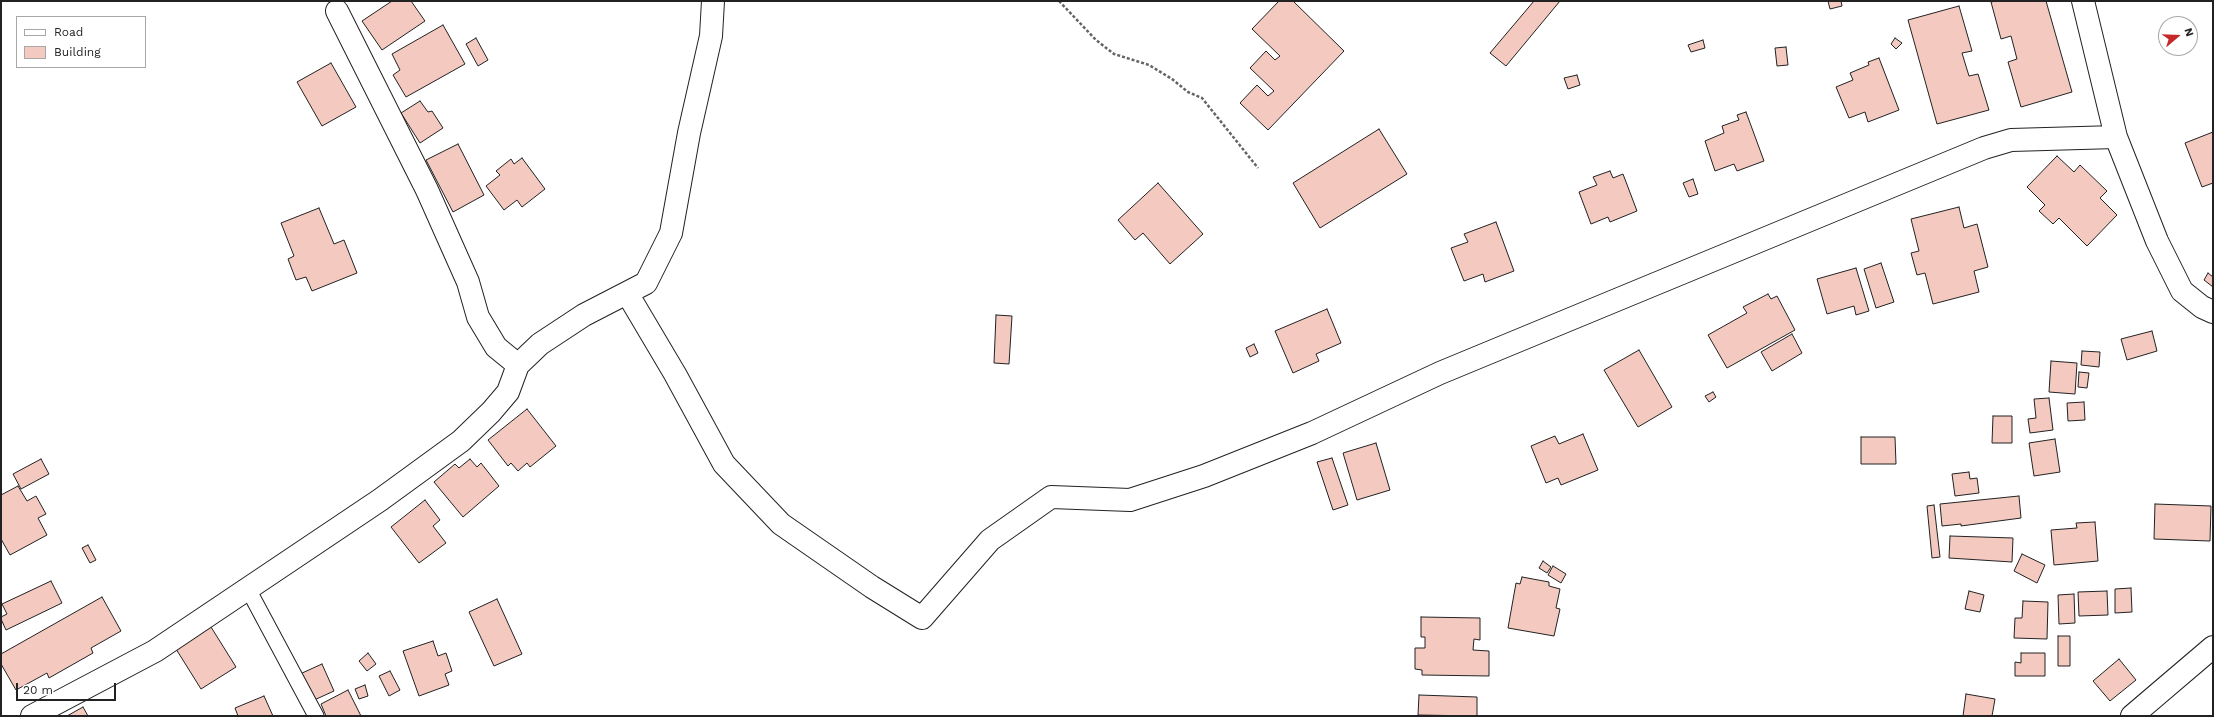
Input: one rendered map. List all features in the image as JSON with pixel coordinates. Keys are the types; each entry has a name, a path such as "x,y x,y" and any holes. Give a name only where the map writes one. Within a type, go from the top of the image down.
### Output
{"street":[{"path":"32,716 155,651 380,500 461,440 508,392 518,365 540,344 561,329 646,283 671,234 689,133 711,36 713,1"},
{"path":"2083,1 2116,137 2157,241 2182,291 2202,307 2213,312"},
{"path":"337,11 427,190 468,282 478,316 496,347 518,365"},
{"path":"627,293 675,374 724,464 781,524 872,587 922,618 990,540 1051,497 1130,500 1204,476 1312,433 1440,374 1984,148 2011,140 2116,137"},
{"path":"2132,716 2213,647"}],"lane":[{"path":"248,589 316,716"}],"path":[{"path":"1059,1 1096,40 1114,54 1149,65 1172,79 1188,92 1202,98 1258,168"}],"building":[{"path":"392,1 411,1 425,21 382,50 362,21"},
{"path":"1279,1 1293,1 1344,51 1268,130 1240,103 1257,85 1268,96 1274,91 1250,68 1266,51 1275,60 1280,56 1252,29"},
{"path":"1534,1 1560,1 1506,66 1490,53"},
{"path":"1828,1 1841,1 1842,6 1830,9"},
{"path":"2046,1 2072,92 2021,107 2008,62 2017,59 2011,36 2001,39 1991,2"},
{"path":"1959,6 1972,51 1962,53 1969,76 1978,74 1989,110 1937,124 1908,20"},
{"path":"443,25 465,64 406,97 393,75 400,70 392,54"},
{"path":"476,38 488,60 478,66 466,44"},
{"path":"1895,38 1902,43 1896,49 1891,44"},
{"path":"1703,40 1705,48 1691,52 1688,45"},
{"path":"1786,47 1788,65 1777,66 1775,48"},
{"path":"1879,58 1899,110 1868,122 1865,112 1849,118 1836,87 1853,80 1850,73 1869,65 1868,62"},
{"path":"331,63 356,107 322,126 297,82"},
{"path":"1577,75 1580,85 1568,89 1564,78"},
{"path":"420,101 428,112 432,111 443,128 420,143 401,113"},
{"path":"1746,112 1764,161 1737,171 1734,164 1715,171 1705,141 1724,133 1722,126 1739,120 1737,115"},
{"path":"1379,129 1407,174 1320,228 1293,183"},
{"path":"2213,132 2213,183 2202,187 2185,143"},
{"path":"458,144 484,195 453,212 426,160"},
{"path":"2057,156 2074,172 2080,165 2107,191 2100,198 2117,215 2087,246 2059,218 2053,224 2039,211 2045,205 2027,187"},
{"path":"522,158 545,189 522,207 517,200 504,210 486,186 500,175 496,171 511,159 514,164"},
{"path":"1610,171 1613,178 1623,174 1637,211 1610,222 1608,217 1591,224 1579,192 1597,185 1593,177"},
{"path":"1693,179 1698,194 1689,197 1683,183"},
{"path":"1158,183 1203,234 1170,264 1143,233 1135,240 1118,220"},
{"path":"1959,207 1964,228 1977,224 1988,267 1974,271 1979,292 1933,304 1925,273 1917,275 1911,253 1919,251 1911,219"},
{"path":"319,208 334,244 344,240 357,273 312,291 306,277 296,280 288,259 294,256 281,223"},
{"path":"1496,222 1514,271 1485,282 1483,274 1464,281 1451,248 1468,242 1464,234"},
{"path":"1881,263 1894,302 1876,308 1864,269"},
{"path":"1856,268 1869,311 1856,315 1854,306 1827,314 1817,279"},
{"path":"2208,273 2213,277 2213,287 2204,280"},
{"path":"1768,294 1771,299 1777,296 1795,330 1727,368 1708,335 1747,313 1743,307"},
{"path":"1327,309 1341,343 1316,354 1319,361 1293,373 1275,331"},
{"path":"996,315 1012,316 1009,364 994,363"},
{"path":"2152,331 2157,351 2127,360 2121,339"},
{"path":"1792,334 1802,353 1772,371 1761,352"},
{"path":"1254,344 1258,353 1250,357 1246,348"},
{"path":"1639,350 1672,407 1638,427 1604,370"},
{"path":"2082,351 2100,352 2099,367 2081,365"},
{"path":"2051,361 2077,363 2075,394 2049,392"},
{"path":"2079,372 2089,373 2087,388 2078,387"},
{"path":"1713,392 1716,397 1709,402 1705,396"},
{"path":"2049,398 2053,430 2030,433 2028,419 2036,418 2034,399"},
{"path":"2084,402 2085,420 2068,421 2067,403"},
{"path":"527,409 556,446 530,467 527,463 518,471 511,463 508,466 488,440"},
{"path":"1993,416 2012,416 2012,443 1992,443"},
{"path":"1583,434 1598,470 1561,485 1558,478 1546,483 1531,446 1555,436 1559,444"},
{"path":"1861,437 1895,437 1896,464 1861,464"},
{"path":"2055,439 2060,472 2034,476 2029,443"},
{"path":"1376,443 1390,490 1357,500 1343,453"},
{"path":"1332,458 1348,505 1333,510 1317,462"},
{"path":"41,459 49,474 21,489 13,474"},
{"path":"470,459 477,467 481,463 499,486 463,517 434,482 455,464 459,468"},
{"path":"1969,472 1970,479 1977,478 1979,493 1955,496 1952,474"},
{"path":"18,486 27,501 36,496 46,514 38,518 47,535 10,555 1,539 1,495"},
{"path":"2019,496 2021,518 1961,526 1961,524 1942,526 1940,504"},
{"path":"425,500 440,520 433,526 446,543 419,563 391,527"},
{"path":"2155,504 2211,506 2210,541 2154,539"},
{"path":"1934,505 1940,557 1932,558 1927,506"},
{"path":"2095,522 2098,561 2054,565 2051,530 2077,528 2076,523"},
{"path":"1950,536 2013,538 2012,562 1949,558"},
{"path":"88,545 96,560 90,563 82,548"},
{"path":"2022,554 2045,565 2037,583 2014,571"},
{"path":"1543,561 1551,567 1547,573 1539,568"},
{"path":"1553,566 1566,574 1561,583 1548,575"},
{"path":"1522,577 1549,582 1549,586 1560,589 1556,608 1560,609 1554,636 1508,628 1516,583 1520,584"},
{"path":"51,581 62,603 6,630 1,617 7,614 2,604"},
{"path":"2131,588 2132,612 2115,613 2115,589"},
{"path":"1969,591 1984,595 1980,612 1965,609"},
{"path":"2107,591 2108,615 2079,616 2078,592"},
{"path":"2074,594 2075,623 2059,624 2058,595"},
{"path":"102,597 121,631 91,648 93,653 49,678 47,673 16,690 1,664 1,654"},
{"path":"497,599 522,654 494,666 469,612"},
{"path":"2023,601 2048,602 2047,639 2014,638 2015,618 2022,618"},
{"path":"1421,617 1480,618 1480,640 1474,639 1473,650 1489,651 1489,676 1422,675 1422,670 1415,669 1415,648 1425,648 1425,637 1421,637"},
{"path":"211,627 236,667 201,689 176,649"},
{"path":"2058,636 2070,636 2070,666 2058,666"},
{"path":"433,641 438,656 446,653 452,671 445,674 449,685 419,696 403,651"},
{"path":"368,653 376,664 367,671 359,661"},
{"path":"2021,653 2045,653 2045,676 2015,676 2015,662 2021,663"},
{"path":"2119,659 2136,680 2110,701 2093,681"},
{"path":"322,664 334,691 312,701 300,674"},
{"path":"390,671 400,690 389,696 379,676"},
{"path":"365,685 368,696 359,699 355,689"},
{"path":"348,690 361,716 326,716 321,704"},
{"path":"1966,694 1995,699 1992,716 1963,716"},
{"path":"1419,695 1477,697 1477,716 1418,715"},
{"path":"264,696 273,716 238,716 235,708"},
{"path":"83,707 88,716 67,716"}]}
